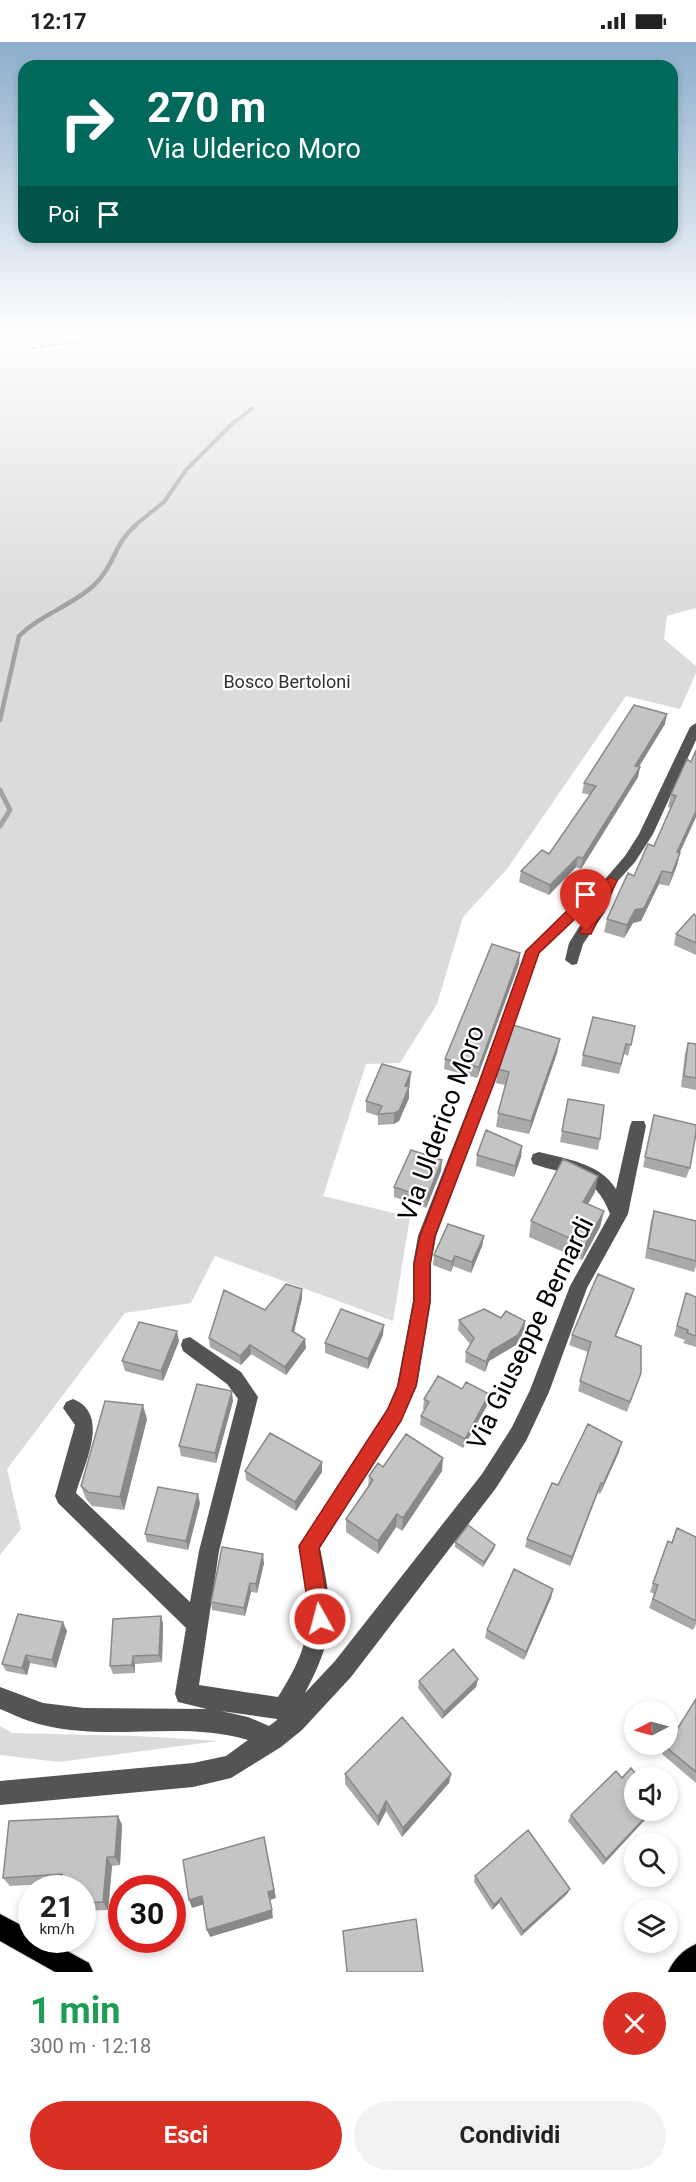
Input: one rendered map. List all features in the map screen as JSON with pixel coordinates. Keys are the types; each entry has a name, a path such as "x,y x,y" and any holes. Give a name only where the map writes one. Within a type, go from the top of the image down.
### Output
{"main road":[{"path":"0,1928 80,1972"},
{"path":"681,1972 696,1957"}],"street":[{"name":"Via Ulderico Moro","path":"572,960 576,944 598,912 611,881 646,834 696,727"},
{"name":"Via Ulderico Moro","path":"289,1715 311,1655 320,1619 309,1546 394,1415 407,1386 422,1301 422,1264 428,1236 533,951 581,905 611,881"},
{"name":"Via Giuseppe Bernardi","path":"0,1792 193,1775 231,1766 273,1739 289,1715 343,1669 489,1481 519,1434 539,1392 579,1286 619,1214 638,1126"},
{"path":"539,1159 581,1171 599,1179 612,1193 619,1214"},
{"path":"190,1345 234,1378 248,1397 209,1551 186,1694 289,1715"},
{"path":"73,1408 82,1415 85,1425 65,1496 197,1624"},
{"path":"0,1698 43,1714 84,1719 211,1720 248,1728 273,1739"}],"green space":[{"name":"Bosco Bertoloni","path":"0,425 696,425 696,608 667,616 664,639 696,666 696,673 680,709 626,696 507,869 463,917 437,1004 400,1063 366,1064 323,1196 410,1217 393,1321 215,1256 191,1303 125,1313 7,1469 21,1529 0,1555"},
{"path":"0,1726 12,1733 219,1741 59,1762 0,1755"}],"building":[{"path":"634,705 667,714 635,766 640,767 583,858 578,857 550,885 521,871 542,850 549,854 596,786 584,783"},
{"path":"696,750 696,811 677,852 680,853 672,873 662,871 644,908 635,910 627,925 607,919 628,873 634,876 648,844 654,846 676,796 671,794 687,759 691,762"},
{"path":"694,914 696,916 696,943 676,934"},
{"path":"492,944 520,953 479,1067 445,1059"},
{"path":"593,1017 635,1026 631,1045 626,1044 621,1064 583,1055"},
{"path":"513,1025 560,1039 531,1121 498,1113 509,1072 498,1069"},
{"path":"688,1043 696,1044 696,1078 684,1076"},
{"path":"382,1064 411,1072 405,1086 409,1087 399,1111 394,1113 378,1114 382,1106 366,1101"},
{"path":"568,1099 604,1105 600,1139 562,1131"},
{"path":"654,1115 696,1125 690,1168 645,1157"},
{"path":"486,1130 522,1146 515,1166 477,1155"},
{"path":"411,1150 442,1160 427,1198 394,1187"},
{"path":"563,1159 598,1176 583,1202 604,1211 585,1245 531,1221"},
{"path":"654,1211 696,1221 696,1261 648,1248"},
{"path":"448,1224 484,1236 472,1262 455,1256 452,1262 434,1255"},
{"path":"598,1274 634,1289 615,1336 641,1346 641,1373 630,1402 580,1381 591,1342 572,1335"},
{"path":"286,1284 302,1289 292,1331 305,1339 285,1367 250,1345 240,1356 209,1338 224,1290 265,1310"},
{"path":"686,1293 696,1297 696,1336 677,1326"},
{"path":"341,1309 384,1325 368,1359 325,1343"},
{"path":"484,1309 501,1318 506,1311 525,1321 518,1335 491,1351 486,1362 466,1352 474,1338 459,1320"},
{"path":"139,1322 177,1331 161,1371 122,1361"},
{"path":"438,1376 462,1389 466,1382 489,1394 465,1439 421,1416 429,1402 424,1399"},
{"path":"197,1384 232,1391 215,1453 179,1446"},
{"path":"105,1401 143,1405 120,1497 88,1492 81,1486"},
{"path":"588,1424 622,1442 603,1484 601,1483 572,1557 527,1539 552,1483 558,1485"},
{"path":"270,1433 322,1462 295,1502 245,1471"},
{"path":"406,1434 443,1458 403,1518 397,1514 378,1541 346,1519 373,1480 369,1476 378,1463 383,1467"},
{"path":"158,1487 198,1494 186,1541 145,1534"},
{"path":"468,1525 495,1545 484,1562 455,1542"},
{"path":"677,1528 696,1537 696,1621 653,1599 658,1585 653,1583 668,1541 672,1543"},
{"path":"222,1547 263,1554 256,1584 250,1583 244,1608 211,1602"},
{"path":"514,1569 553,1589 526,1652 487,1630"},
{"path":"18,1614 63,1622 52,1660 26,1655 22,1668 2,1664"},
{"path":"161,1616 159,1655 133,1656 132,1665 110,1666 113,1619"},
{"path":"453,1649 478,1679 444,1712 419,1681"},
{"path":"696,1699 696,1772 676,1755 678,1755 678,1728"},
{"path":"402,1717 451,1774 403,1828 386,1801 378,1817 345,1774"},
{"path":"616,1771 622,1778 624,1776 624,1821 642,1821 630,1833 624,1833 624,1840 606,1859 571,1815"},
{"path":"118,1816 115,1857 107,1857 103,1902 96,1902 96,1875 18,1875 18,1877 3,1878 9,1821"},
{"path":"528,1830 570,1889 523,1931 501,1898 494,1905 475,1876"},
{"path":"264,1837 274,1890 268,1892 272,1910 207,1930 202,1896 189,1900 183,1860"},
{"path":"416,1919 423,1972 347,1972 343,1931"}],"waterway":[{"path":"134,526 164,502 186,470 231,425"},
{"path":"0,720 19,636 36,622 93,586 106,571 123,539 136,525"},
{"path":"0,790 10,810 0,826"}],"route":[{"path":"320,1619 309,1546 394,1415 407,1386 422,1301 422,1264 428,1236 533,951 581,905 611,881 598,912 586,931"}]}
